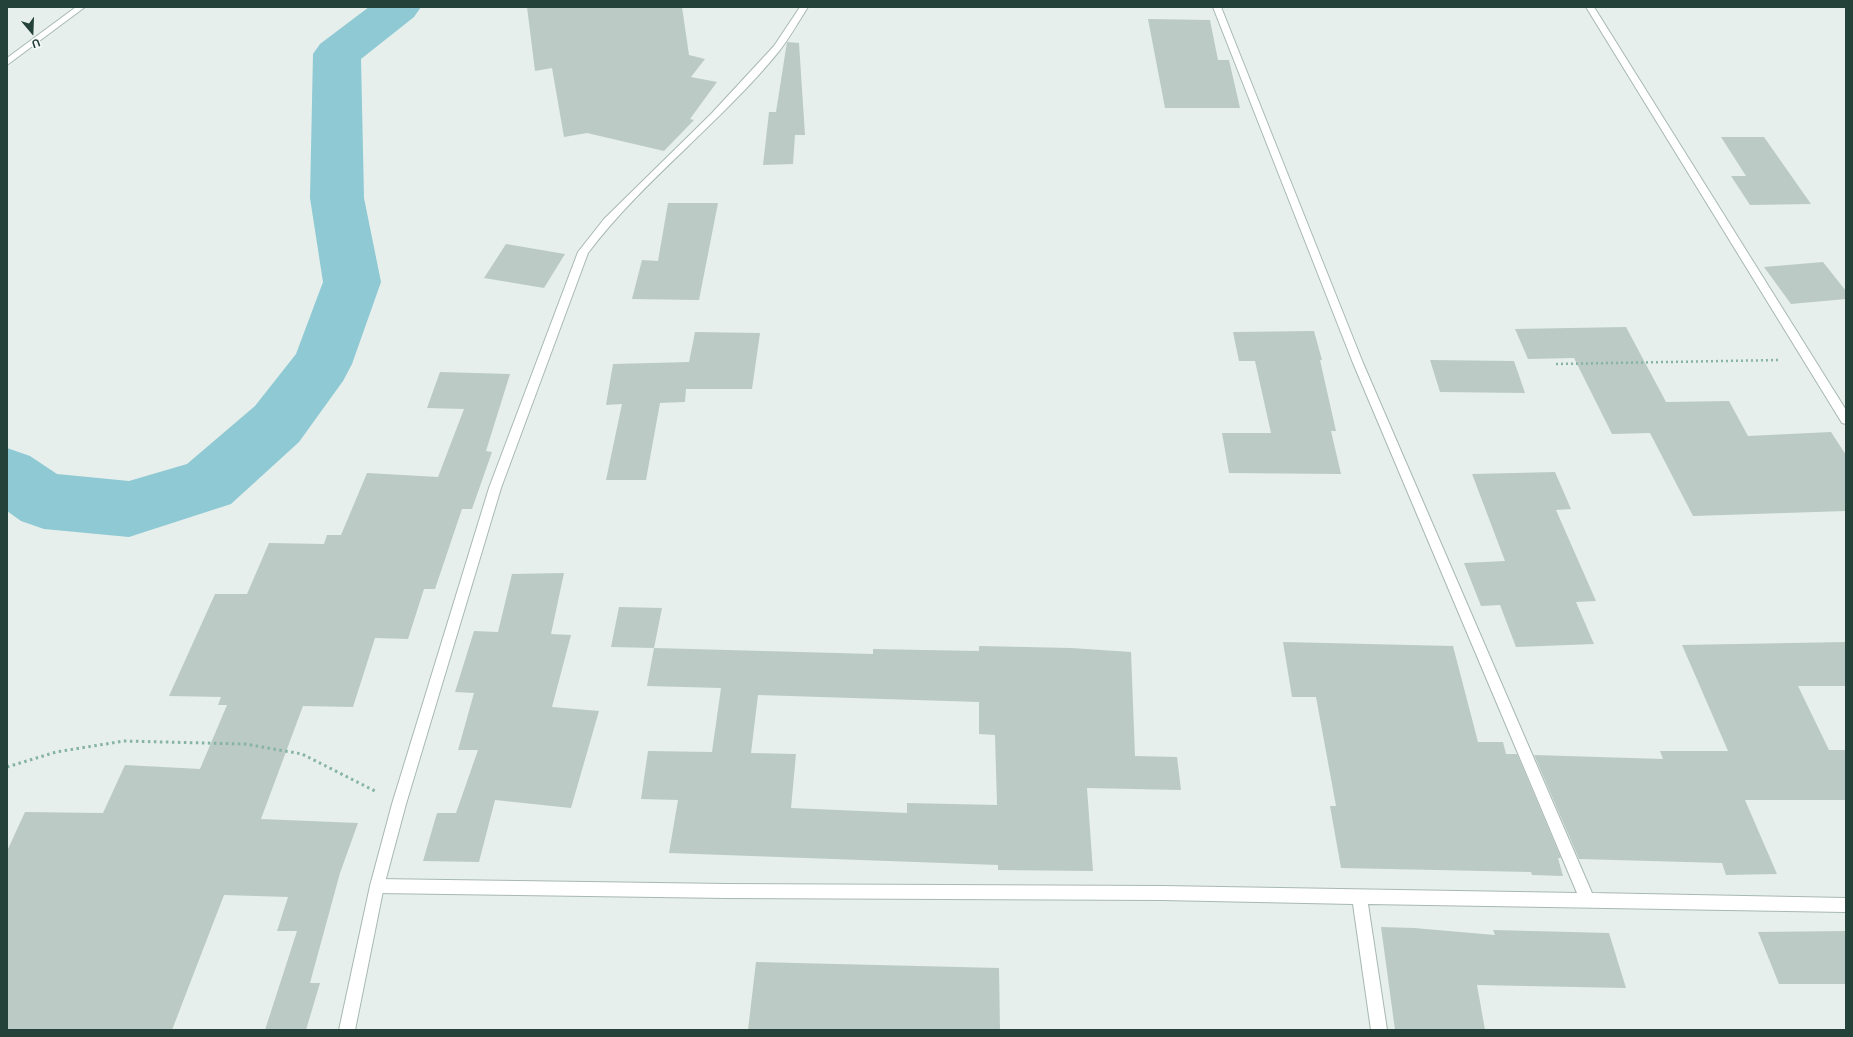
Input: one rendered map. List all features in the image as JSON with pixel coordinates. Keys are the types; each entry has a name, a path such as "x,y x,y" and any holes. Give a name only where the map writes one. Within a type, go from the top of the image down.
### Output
{"street":[{"path":"7,62 81,7"},
{"path":"347,1030 377,886 399,804 495,488 583,252 607,221 714,116 778,48 804,7"},
{"path":"1216,7 1358,363 1587,900"},
{"path":"1590,7 1810,359 1846,420"},
{"path":"377,886 727,891 1154,893 1846,905"},
{"path":"1359,896 1379,1030"}],"path":[{"path":"1556,364 1810,359"},
{"path":"7,767 56,752 124,741 244,744 302,754 399,804"}],"building":[{"path":"527,7 682,7 689,55 705,59 691,77 717,82 690,119 694,120 664,151 587,133 564,137 552,68 535,71"},
{"path":"1148,19 1210,20 1218,60 1229,60 1240,108 1165,108"},
{"path":"787,42 799,43 805,135 795,135 793,164 763,165 769,112 776,112"},
{"path":"1721,137 1764,137 1811,204 1750,205 1731,176 1746,176"},
{"path":"668,203 718,203 699,300 632,299 642,260 658,261"},
{"path":"506,244 565,254 544,288 484,278"},
{"path":"1823,262 1846,291 1846,299 1791,304 1764,267"},
{"path":"1626,327 1666,402 1729,401 1748,436 1831,432 1846,455 1846,511 1693,516 1650,433 1612,434 1574,358 1528,359 1515,329"},
{"path":"1314,331 1322,360 1320,360 1336,431 1331,431 1341,474 1229,473 1222,433 1271,433 1255,361 1239,361 1233,332"},
{"path":"695,332 760,333 752,389 686,389 685,402 660,403 646,480 606,480 622,404 606,405 613,364 689,362"},
{"path":"1430,360 1514,361 1525,393 1440,392"},
{"path":"440,372 510,374 486,451 492,452 472,509 462,509 435,589 424,589 408,639 375,638 353,707 303,706 261,819 358,823 340,873 310,983 320,983 306,1030 265,1030 297,931 277,931 288,897 224,895 172,1030 7,1030 7,851 25,812 103,813 125,765 200,769 227,705 218,705 221,697 169,696 215,594 247,594 269,543 324,544 327,535 341,535 367,473 438,477 464,409 427,408"},
{"path":"1555,472 1571,509 1556,510 1596,601 1576,602 1594,644 1516,647 1500,605 1481,606 1464,563 1505,561 1472,474"},
{"path":"564,573 551,634 571,635 552,707 599,711 571,808 495,800 479,862 423,861 437,813 456,813 478,750 458,750 474,693 455,692 474,631 498,632 512,574"},
{"path":"619,607 662,608 654,648 611,647"},
{"path":"1283,642 1453,646 1478,742 1503,742 1506,754 1517,754 1561,858 1558,858 1563,876 1532,875 1531,872 1341,868 1330,806 1336,806 1316,697 1292,697"},
{"path":"1846,642 1846,686 1798,686 1829,750 1846,750 1846,800 1745,800 1777,874 1726,875 1722,863 1579,859 1534,755 1663,759 1660,751 1728,751 1682,645"},
{"path":"979,646 1071,648 1131,652 1135,756 1177,757 1181,790 1087,788 1093,871 998,870 998,865 669,853 678,800 641,799 648,751 712,752 721,688 647,686 654,648 873,654 873,649 979,651","holes":["758,695 979,702 979,734 995,735 997,805 907,803 907,813 791,808 796,754 751,753"]},
{"path":"1381,927 1414,928 1495,935 1493,930 1609,933 1626,988 1477,985 1485,1030 1395,1030"},
{"path":"1846,931 1846,984 1779,984 1758,932"},
{"path":"756,962 999,968 1000,1030 748,1030"}],"waterway":[{"path":"7,475 44,501 129,509 208,485 277,424 322,364 352,282 337,198 337,54 398,7"}]}
